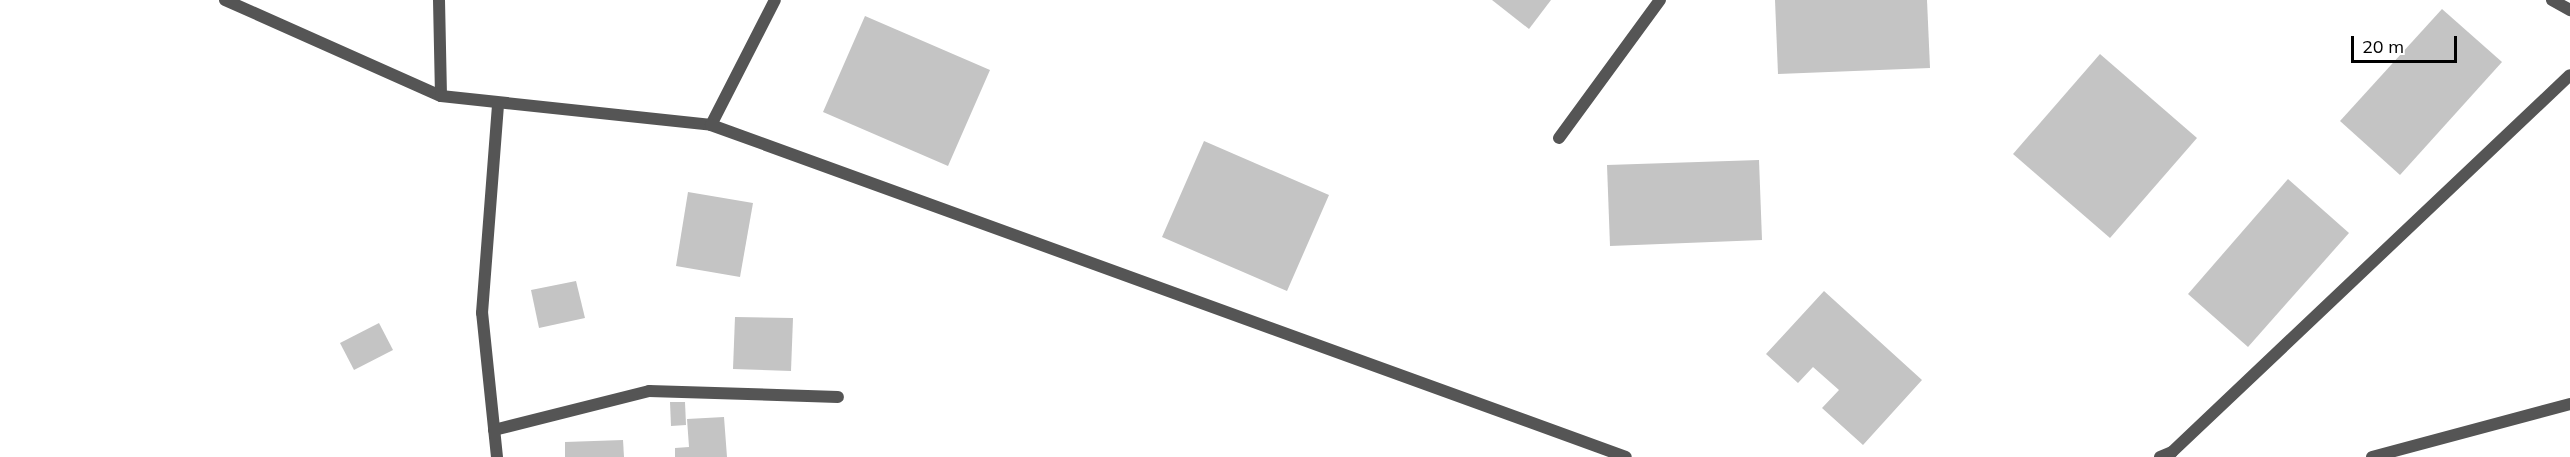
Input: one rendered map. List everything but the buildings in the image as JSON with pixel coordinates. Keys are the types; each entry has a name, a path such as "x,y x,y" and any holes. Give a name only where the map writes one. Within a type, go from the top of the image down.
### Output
{"street":[{"path":"225,0 441,96 498,105 711,125 1626,457"},
{"path":"439,0 441,96"},
{"path":"711,125 775,0"},
{"path":"1559,138 1660,0"},
{"path":"2552,0 2570,10"},
{"path":"2160,457 2172,452 2570,75"},
{"path":"497,457 482,313 498,105"},
{"path":"494,430 649,391 838,397"},
{"path":"2372,457 2570,404"}]}
